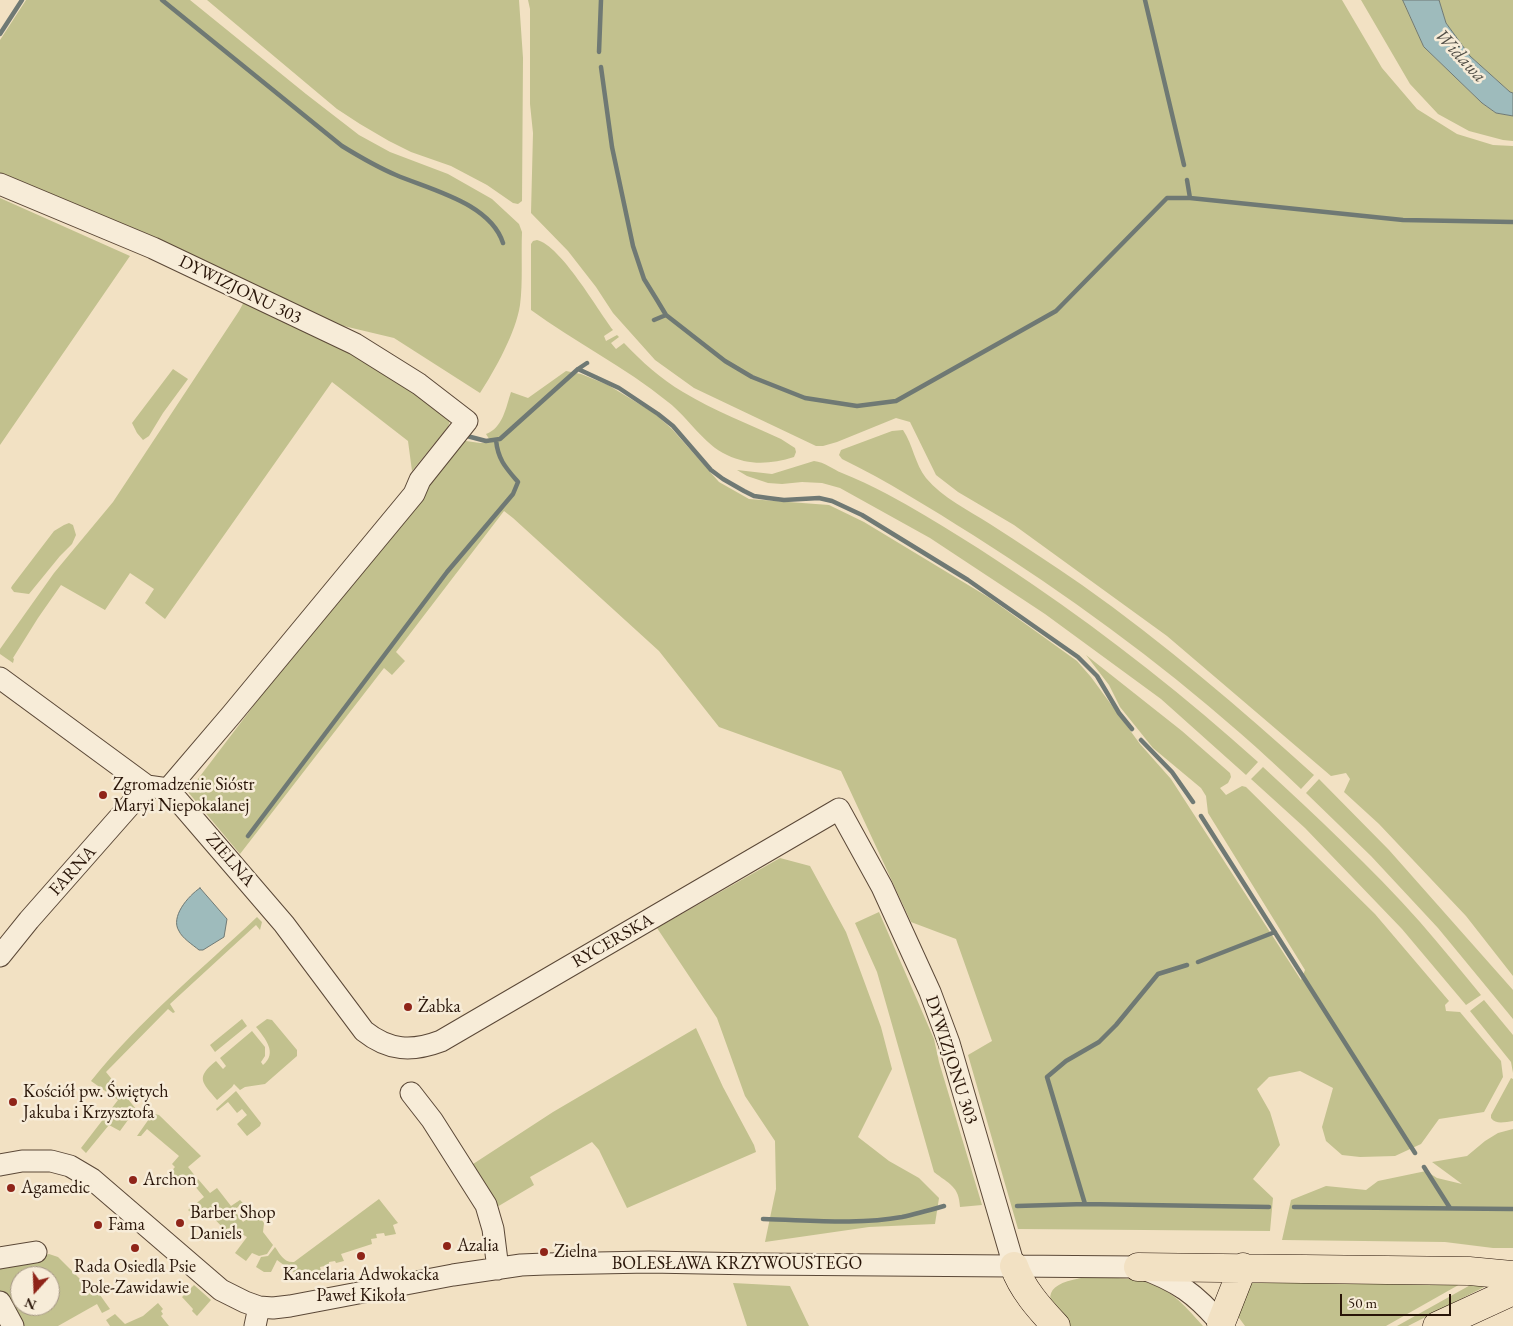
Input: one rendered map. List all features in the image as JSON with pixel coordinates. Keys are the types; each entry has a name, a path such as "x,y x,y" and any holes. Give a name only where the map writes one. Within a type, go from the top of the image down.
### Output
{"main road":[{"path":"1014,1266 1020,1281 1037,1305 1056,1326"},
{"path":"1138,1267 1469,1271 1513,1274"},
{"path":"1222,1325 1243,1267"},
{"path":"1437,1326 1513,1291"}],"street":[{"name":"DYWIZJONU 303","path":"0,184 153,248 355,344 418,384 467,421 420,480 414,494 168,789"},
{"path":"0,678 147,786 168,789"},
{"name":"FARNA","path":"0,956 29,920 147,786"},
{"name":"ZIELNA","path":"168,789 284,924 364,1031 381,1042"},
{"name":"DYWIZJONU 303","path":"839,809 882,887 930,992 949,1043 1014,1266"},
{"name":"RYCERSKA","path":"381,1042 405,1048 424,1047 441,1041 839,809"},
{"path":"411,1093 432,1120 486,1205 493,1229 498,1269"},
{"name":"BOLESŁAWA KRZYWOUSTEGO","path":"0,1165 41,1161 70,1166 92,1179 221,1290 245,1302 257,1317 290,1306 453,1275 537,1264 649,1262 1138,1267"},
{"path":"0,1258 36,1252"},
{"path":"1037,1305 1037,1286 1045,1275 1055,1267"},
{"path":"1138,1267 1181,1285 1198,1298 1222,1325"},
{"path":"0,1302 13,1326"}],"shaded area":[{"path":"26,0 190,0 359,135 390,152 448,174 492,199 519,224 522,232 521,296 518,316 510,339 480,393 394,338 331,323 0,177 0,40"},
{"path":"207,0 519,0 523,58 522,201 518,204 513,203 487,185 451,166 411,152 360,124 337,109"},
{"path":"528,0 1342,0 1382,68 1417,109 1457,134 1493,145 1513,146 1513,976 1466,916 1379,824 1344,792 1350,779 1346,773 1331,776 1167,636 1014,525 958,492 936,475 910,422 896,418 837,442 816,446 694,388 655,360 613,313 596,287 568,251 531,213 533,133 530,104 530,9"},
{"path":"1361,0 1403,0 1424,47 1482,103 1496,113 1513,116 1513,141 1469,131 1438,114 1410,84"},
{"path":"1439,0 1513,0 1513,93 1470,56 1446,23"},
{"path":"0,198 130,256 0,445"},
{"path":"537,240 557,254 578,279 613,330 604,336 606,341 617,335 619,337 611,343 616,349 624,343 667,382 707,405 781,439 795,448 794,457 761,463 736,459 718,450 703,438 676,408 652,389 531,310 531,244"},
{"path":"246,298 347,346 451,418 448,427 412,471 408,441 332,382 165,619 145,603 154,589 130,573 105,610 61,585 13,658 13,663 0,654 0,649 54,573 113,502"},
{"path":"173,369 188,379 149,436 143,440 132,423"},
{"path":"566,371 581,374 608,385 654,413 672,429 719,482 749,499 829,505 864,522 988,597 1077,661 1140,744 1171,779 1301,980 1305,970 1208,813 1206,796 1201,788 1153,748 1120,707 1109,685 1086,655 1182,731 1230,773 1231,777 1228,783 1220,788 1226,795 1242,786 1246,787 1375,914 1449,1001 1445,1005 1446,1011 1460,1012 1501,1061 1503,1077 1484,1112 1439,1119 1421,1144 1395,1156 1360,1157 1342,1155 1326,1141 1322,1127 1333,1088 1300,1071 1269,1077 1257,1089 1270,1112 1280,1145 1253,1179 1273,1198 1270,1231 1018,1229 968,1055 992,1041 956,939 911,922 841,771 719,727 659,651 504,511 396,652 405,661 392,675 384,668 240,854 188,792 432,471 459,440 480,443 491,442 486,434 492,431 500,422 511,392 528,398"},
{"path":"903,430 922,473 940,492 1071,577 1112,607 1230,701 1314,775 1301,789 1209,706 1144,654 1076,604 973,535 925,505 842,459 839,455 841,450 892,431"},
{"path":"814,461 825,464 906,504 997,560 1091,626 1148,669 1258,762 1246,775 1161,699 1045,614 930,538 840,488 822,483 768,483 747,476 737,470 772,474"},
{"path":"69,523 73,525 76,535 72,544 29,594 14,592 11,588 12,586 54,531"},
{"path":"1263,767 1363,862 1420,922 1481,995 1466,1005 1402,929 1305,828 1251,779"},
{"path":"1319,779 1389,850 1513,990 1513,1019 1438,928 1371,856 1306,793"},
{"path":"780,858 810,866 846,932 881,1027 892,1069 858,1137 889,1161 919,1178 939,1198 935,1224 869,1227 765,1242 776,1189 775,1141 745,1096 717,1018 657,928"},
{"path":"879,912 934,1039 939,1062 982,1205 960,1207 958,1194 949,1183 934,1172 877,972 855,923"},
{"path":"257,917 262,922 260,930 256,925 170,1004 175,1012 173,1013 168,1009 106,1072 136,1109 120,1131 109,1125 86,1153 81,1148 118,1100 91,1081 150,1016"},
{"path":"1484,1000 1513,1035 1513,1073 1511,1062 1470,1011"},
{"path":"242,1019 247,1026 215,1052 210,1045"},
{"path":"267,1019 272,1020 297,1050 297,1056 265,1084 245,1087 240,1090 234,1084 217,1100 203,1080 205,1072 216,1061 223,1069 226,1066 220,1058 252,1031 265,1047 265,1056 261,1062 263,1065 270,1056 270,1051 266,1041 256,1027"},
{"path":"696,1028 756,1152 627,1208 599,1150 592,1142 530,1177 534,1185 497,1207 470,1166 553,1112"},
{"path":"1511,1078 1513,1079 1513,1121 1495,1122 1491,1115"},
{"path":"236,1091 261,1123 260,1126 247,1136 237,1124 247,1115 242,1109 237,1113 228,1102 217,1111 216,1109"},
{"path":"159,1115 201,1156 188,1167 196,1177 190,1182 186,1178 178,1184 176,1182 171,1185 168,1183 171,1180 167,1176 175,1167 172,1164 179,1156 147,1129 141,1136 137,1136 151,1116"},
{"path":"1513,1129 1513,1248 1493,1248 1445,1242 1282,1240 1291,1200 1326,1186 1366,1190 1378,1181 1426,1171 1437,1178 1462,1184 1432,1162 1467,1156 1498,1133"},
{"path":"198,1179 210,1193 217,1188 231,1206 240,1200 243,1203 234,1210 243,1222 256,1212 264,1223 263,1232 273,1245 267,1254 259,1256 252,1253 246,1261 235,1253 247,1237 230,1227 227,1232 204,1208 194,1215 188,1210 204,1197 193,1184"},
{"path":"379,1199 398,1223 393,1225 396,1234 385,1236 384,1233 376,1234 377,1238 371,1239 372,1244 341,1254 344,1261 329,1262 329,1265 320,1267 321,1271 305,1275 303,1270 296,1274 277,1260 271,1272 264,1272 256,1267 261,1257 268,1256 275,1247 285,1260 294,1262"},
{"path":"49,1254 58,1257 85,1284 90,1281 110,1309 102,1313 97,1304 58,1326 18,1326 12,1316 60,1316 60,1266 10,1266 10,1312 0,1294 0,1265"},
{"path":"1087,1277 1140,1280 1164,1289 1176,1298 1203,1326 1070,1326 1053,1307 1051,1293 1055,1287 1063,1283"},
{"path":"1255,1279 1462,1283 1386,1326 1245,1326 1234,1311 1242,1289"},
{"path":"733,1283 790,1286 809,1326 747,1326"},
{"path":"1474,1283 1490,1284 1408,1326 1397,1326"},
{"path":"194,1285 211,1300 197,1316 182,1297"},
{"path":"158,1303 163,1309 161,1316 169,1326 110,1326 106,1320 115,1314 125,1324 143,1316"}],"water":[{"name":"Widawa","path":"1403,0 1439,0 1446,23 1470,56 1513,93 1513,116 1496,113 1482,103 1424,47"},
{"path":"200,888 227,919 224,937 203,950 199,950 185,939 180,934 177,925 182,907 190,896"}],"waterway":[{"path":"0,34 22,0"},
{"path":"162,0 342,146 389,172 442,193 473,208 496,229 503,243"},
{"path":"599,52 601,0"},
{"path":"1145,0 1184,165"},
{"path":"601,67 612,147 633,246 644,279 666,315 725,361 752,377 805,398 857,406 896,401 1056,311 1167,198 1190,198 1403,220 1513,222"},
{"path":"1187,180 1190,198"},
{"path":"654,320 666,315"},
{"path":"467,436 486,441 500,439 587,363"},
{"path":"578,369 619,388 658,414 673,426 711,470 744,491 754,496 784,500 819,498 832,501 862,515 968,580 1078,657 1097,676 1119,713 1132,729"},
{"path":"248,836 447,572 513,494 518,482 506,468 496,440"},
{"path":"1141,740 1172,772 1193,802"},
{"path":"1201,816 1415,1153"},
{"path":"1198,962 1275,932"},
{"path":"1085,1204 1047,1077 1066,1061 1099,1042 1116,1025 1158,974 1187,965"},
{"path":"1424,1167 1450,1208"},
{"path":"1017,1206 1085,1204 1269,1207"},
{"path":"763,1219 868,1221 902,1217 944,1206"},
{"path":"1294,1207 1513,1209"}],"place":[{"name":"Zgromadzenie Sióstr Maryi Niepokalanej","path":"103,795"},
{"name":"Żabka","path":"408,1007"},
{"name":"Kościół pw. Świętych Jakuba i Krzysztofa","path":"13,1102"},
{"name":"Archon","path":"133,1180"},
{"name":"Agamedic","path":"11,1188"},
{"name":"Barber Shop Daniels","path":"180,1223"},
{"name":"Fama","path":"98,1225"},
{"name":"Azalia","path":"447,1246"},
{"name":"Rada Osiedla Psie Pole-Zawidawie","path":"135,1248"},
{"name":"Zielna","path":"544,1252"},
{"name":"Kancelaria Adwokacka Paweł Kikoła","path":"361,1256"}]}
